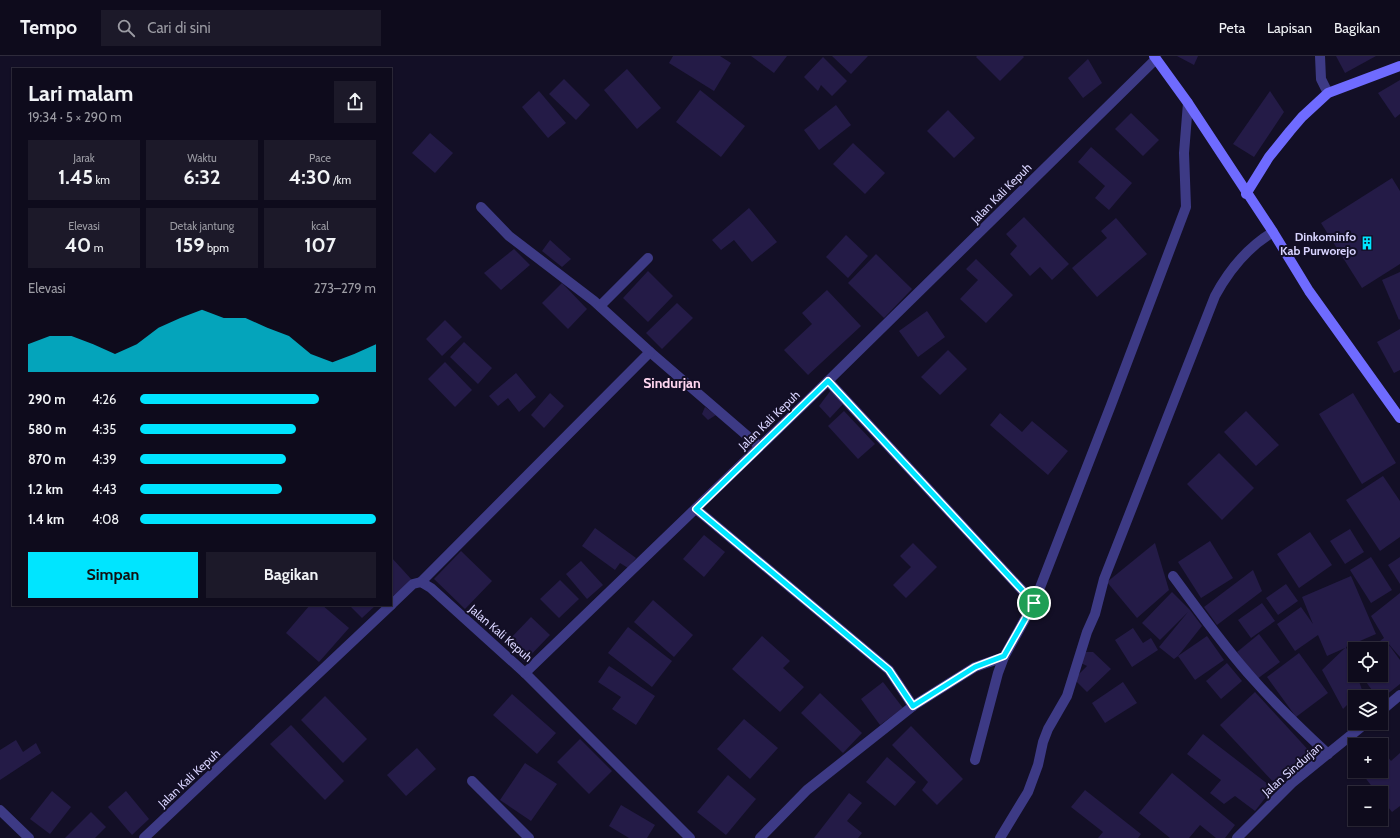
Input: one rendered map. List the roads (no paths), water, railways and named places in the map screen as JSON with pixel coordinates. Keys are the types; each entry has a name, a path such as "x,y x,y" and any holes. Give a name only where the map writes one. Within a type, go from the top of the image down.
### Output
{"street":[{"path":"1320,56 1321,79 1328,93"},
{"path":"1155,57 1188,103 1246,194 1273,232 1309,291 1400,418"},
{"name":"Jalan Kali Kepuh","path":"392,604 413,584 420,582 431,588 525,673 828,381 1155,57"},
{"path":"1246,194 1269,157 1290,131 1302,117 1328,93 1400,66"},
{"path":"975,760 998,673 1004,656 1034,603 1186,207 1184,153 1188,103"},
{"path":"482,207 509,236 600,306 650,352 759,446"},
{"path":"1000,838 1028,792 1038,765 1043,742 1048,729 1067,696 1087,632 1095,614 1104,579 1215,296 1232,271 1250,249 1273,232"},
{"path":"600,306 648,258"},
{"path":"420,582 650,352"},
{"path":"828,381 1034,603"},
{"path":"696,509 889,670 913,706"},
{"path":"1173,576 1206,622 1253,680 1280,709 1328,754"},
{"name":"Jalan Kali Kepuh","path":"144,838 390,606"},
{"path":"760,838 807,790 913,706 975,667 1004,656"},
{"path":"525,673 690,838"},
{"path":"1388,705 1400,695"},
{"name":"Jalan Sindurjan","path":"1237,838 1293,782 1357,730"},
{"path":"472,781 529,838"},
{"path":"0,810 29,838"}],"place":[{"name":"Dinkominfo Kab Purworejo","path":"1367,243"}],"district":[{"name":"Sindurjan","path":"672,383"}]}
